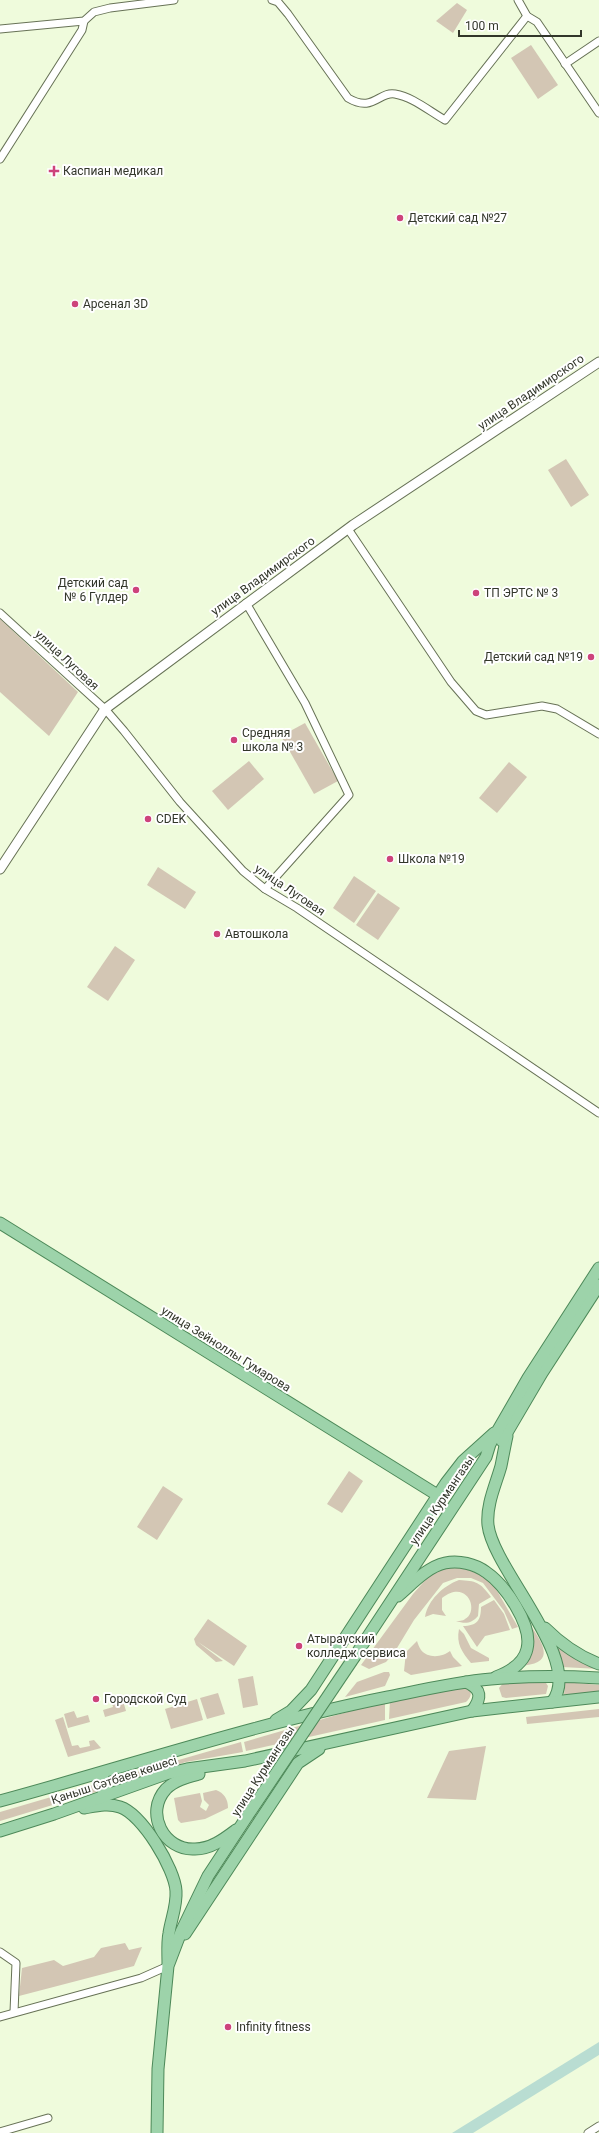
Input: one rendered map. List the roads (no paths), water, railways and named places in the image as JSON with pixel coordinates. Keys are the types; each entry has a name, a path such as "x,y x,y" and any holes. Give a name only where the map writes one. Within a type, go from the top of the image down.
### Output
{"main road":[{"name":"улица Зейноллы Гумарова","path":"0,1223 439,1496"},
{"name":"улица Курмангазы","path":"157,2133 158,2069 168,1966 184,1926 208,1876 486,1457 497,1449 503,1432 542,1366 583,1302 599,1268"},
{"name":"улица Курмангазы","path":"583,1302 599,1285"},
{"path":"264,1727 291,1711 312,1690 463,1461 503,1432"},
{"path":"503,1432 502,1463 491,1499 488,1525 498,1557 538,1621 556,1661 558,1695 552,1702"},
{"path":"388,1604 428,1571 445,1563 463,1562 486,1572 497,1582 522,1616 528,1638 527,1650 521,1661 506,1673 491,1679"},
{"path":"538,1621 556,1640 583,1657 599,1664"},
{"path":"491,1679 558,1676 599,1678"},
{"name":"Қаныш Сәтбаев көшесі","path":"0,1801 331,1709 466,1682 491,1679"},
{"path":"466,1682 475,1685 478,1692 478,1704 472,1711"},
{"name":"Қаныш Сәтбаев көшесі","path":"0,1830 54,1814 103,1795 166,1774 245,1761 472,1711 599,1697"},
{"path":"177,1946 298,1763 308,1754 329,1743"},
{"path":"242,1826 210,1846 196,1849 184,1849 172,1843 162,1834 158,1824 157,1813 160,1800 166,1789 176,1781 245,1761"},
{"path":"97,1774 104,1778 106,1787 103,1795"},
{"path":"54,1814 96,1806 120,1807 131,1813 148,1833 169,1866 176,1890 176,1903 168,1942 168,1966"}],"street":[{"path":"0,159 82,30 84,21 94,12 110,8 174,0"},
{"path":"272,0 278,2 288,14 348,98 356,104 368,103 393,93 409,98 445,120 527,16"},
{"path":"518,0 527,16 537,22 599,113"},
{"path":"0,29 84,21"},
{"path":"565,64 599,41"},
{"name":"улица Владимирского","path":"0,869 104,709 348,529 599,362"},
{"path":"348,529 451,682 476,711 486,715 542,706 557,709 599,734"},
{"path":"246,603 306,703 349,795 265,889"},
{"name":"улица Луговая","path":"0,613 104,709 124,731 180,802 243,871 265,889 301,911 599,1113"},
{"path":"0,1952 16,1963 14,2012"},
{"path":"0,2017 141,1978 168,1966"},
{"path":"0,2132 48,2118"},
{"path":"588,2133 599,2126"}],"water":[{"path":"599,2042 599,2055 473,2133 452,2133"}],"place":[{"name":"Каспиан медикал","path":"54,171"},
{"name":"Детский сад №27","path":"400,218"},
{"name":"Арсенал 3D","path":"75,304"},
{"name":"Детский сад № 6 Гүлдер","path":"136,590"},
{"name":"ТП ЭРТС № 3","path":"476,593"},
{"name":"Детский сад №19","path":"591,657"},
{"name":"Средняя школа № 3","path":"234,740"},
{"name":"CDEK","path":"148,819"},
{"name":"Школа №19","path":"390,859"},
{"name":"Автошкола","path":"217,934"},
{"name":"Атырауский колледж сервиса","path":"299,1646"},
{"name":"Городской Суд","path":"96,1699"},
{"name":"Infinity fitness","path":"228,2027"}]}
